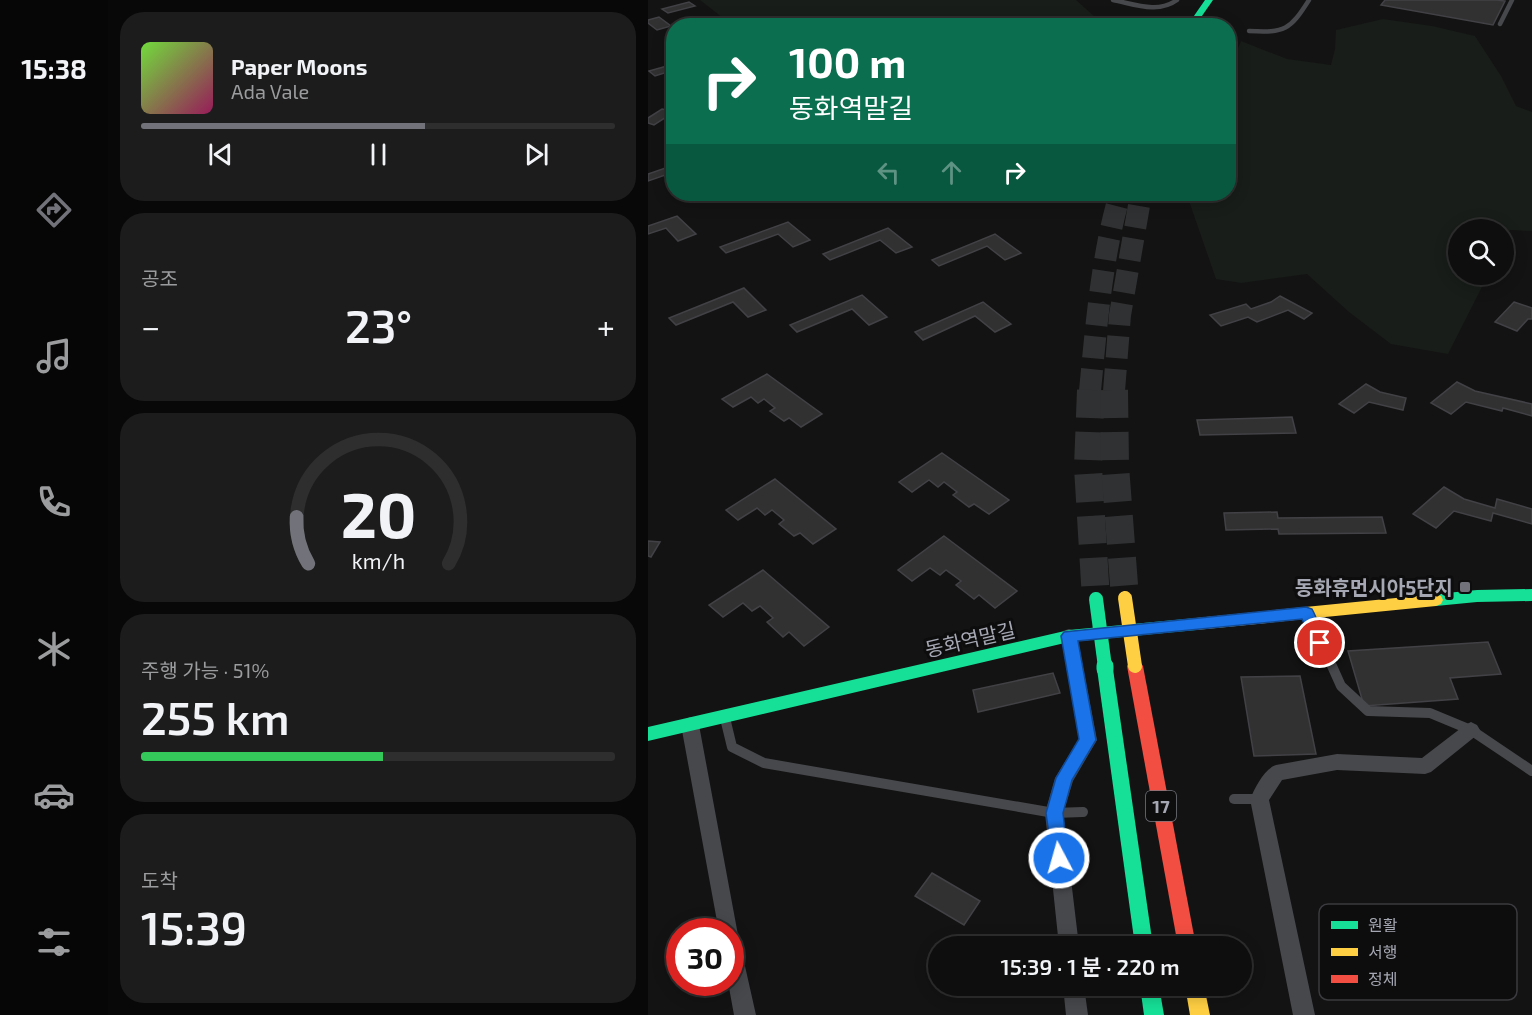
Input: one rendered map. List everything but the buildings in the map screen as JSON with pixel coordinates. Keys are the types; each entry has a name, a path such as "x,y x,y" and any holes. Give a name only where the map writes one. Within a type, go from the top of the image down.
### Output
{"main road":[{"path":"1197,18 1209,0"},
{"path":"1214,18 1222,5"},
{"name":"동화역말길","path":"648,734 1069,636 1477,596 1532,595"},
{"name":"17","path":"1125,598 1135,666 1185,936"},
{"name":"17","path":"1096,599 1143,936"},
{"path":"1151,996 1154,1015"},
{"path":"1197,996 1200,1015"}],"street":[{"path":"1068,936 1054,813 1064,778 1088,740 1069,636"},
{"path":"690,725 726,918"},
{"path":"1304,1015 1259,799 1276,773 1306,767 1337,762 1425,766 1472,730"},
{"path":"741,996 745,1015"},
{"path":"1075,996 1077,1015"}],"lane":[{"path":"1113,0 1161,8 1171,6 1177,0"},
{"path":"1192,18 1201,0"},
{"path":"1249,32 1280,33 1292,26 1309,0"},
{"path":"1500,24 1512,0"},
{"path":"1306,613 1341,686 1368,711 1430,713 1472,730 1532,771"},
{"path":"725,717 732,747 764,763 1054,813 1083,812"},
{"path":"1234,799 1259,799"}],"shaded area":[{"path":"700,0 1076,0 1096,18 723,18"},
{"path":"1383,19 1432,26 1475,36 1501,76 1516,106 1532,112 1532,231 1514,230 1514,219 1448,219 1448,285 1483,285 1448,354 1391,344 1349,312 1307,274 1241,283 1216,279 1189,201 1236,201 1236,53 1241,41 1287,59 1331,65 1336,30"}],"tunnel":[{"path":"1090,391 1104,266 1118,201"},
{"path":"1114,391 1120,315 1140,201"},
{"path":"1091,390 1088,467 1096,599"},
{"path":"1114,391 1115,466 1125,598"}],"traffic: fast":[{"path":"1197,18 1209,0"},
{"path":"1436,600 1477,596 1532,595"},
{"path":"1096,599 1105,669"},
{"path":"648,734 1069,636 1196,624"},
{"path":"1105,669 1143,936"},
{"path":"1151,996 1154,1015"}],"traffic: slow":[{"path":"1125,598 1135,666"},
{"path":"1196,624 1436,600"},
{"path":"1197,996 1200,1015"}],"traffic: jam":[{"path":"1135,666 1185,936"}],"place":[{"name":"동화휴먼시아5단지","path":"1465,587"}],"route":[{"path":"1059,858 1054,813 1064,778 1088,740 1069,636 1306,613 1320,643"}]}
